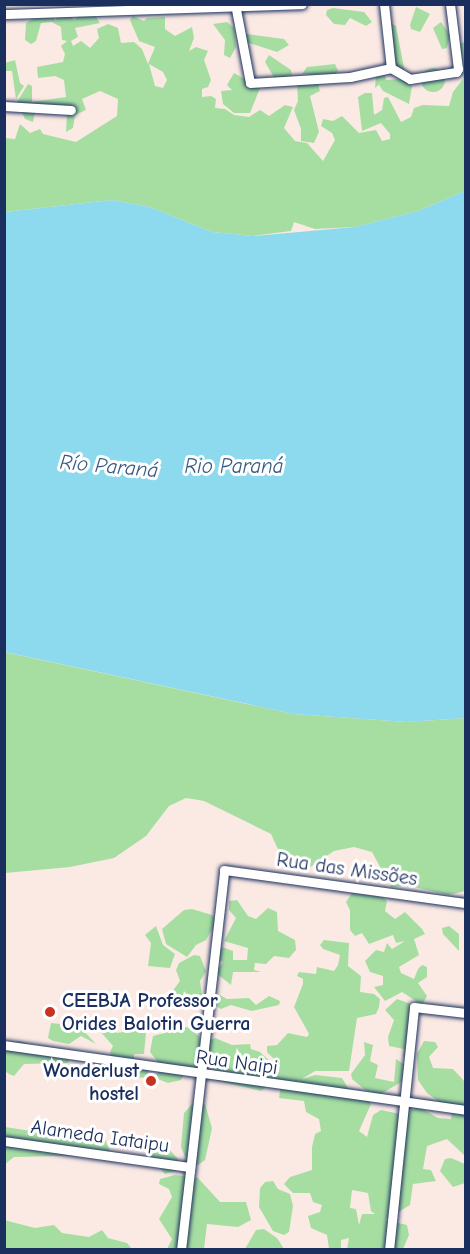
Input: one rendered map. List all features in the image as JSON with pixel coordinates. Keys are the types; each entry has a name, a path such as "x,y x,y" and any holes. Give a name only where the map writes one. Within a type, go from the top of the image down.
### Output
{"street":[{"path":"4,14 99,8 302,4"},
{"path":"384,4 391,68"},
{"path":"236,6 250,83 350,77 391,68 410,79 456,72 459,63 450,4"},
{"path":"4,106 71,110"},
{"name":"Rua das Missões","path":"200,1075 224,870 465,903"},
{"path":"389,1250 414,1007 465,1013"},
{"name":"Rua Naipi","path":"4,1045 200,1075 465,1110"},
{"path":"181,1250 200,1075"},
{"name":"Alameda Iataipu","path":"4,1141 190,1167"}],"green space":[{"path":"416,7 430,14 420,32 411,29 410,25"},
{"path":"333,8 364,12 372,22 366,26 350,18 345,25 334,24 326,15 327,10"},
{"path":"43,13 51,14 56,21 57,16 68,13 74,20 80,15 94,14 100,23 75,28 78,37 71,41 73,46 81,41 90,48 99,38 97,29 108,24 118,28 121,43 134,42 142,49 148,64 155,47 139,41 130,20 133,16 144,21 147,18 165,17 165,29 175,36 192,27 194,38 189,51 196,47 208,51 204,60 211,80 208,87 202,89 202,97 211,96 216,99 215,108 225,109 234,115 249,117 260,110 269,116 285,105 293,107 284,128 295,141 307,143 323,161 335,140 332,133 321,126 323,119 333,121 342,116 359,133 376,130 382,141 390,139 390,134 381,123 362,131 358,97 365,93 372,93 374,115 382,110 384,98 388,97 401,122 411,117 414,108 423,105 449,106 453,92 463,79 457,52 461,43 465,42 465,191 418,211 355,227 315,229 294,222 291,231 253,236 212,232 150,207 112,200 5,212 5,138 15,139 20,124 30,133 40,129 43,134 76,142 117,116 118,99 100,91 82,99 86,110 75,115 73,128 66,132 67,114 35,112 33,122 25,119 17,102 28,84 32,86 32,102 66,97 64,80 55,76 38,78 37,67 63,62 65,54 61,46 67,41 62,40 61,27 52,22 41,23 36,41 31,44 25,40 26,23","holes":["149,64 163,72 167,80 163,88 155,86"]},
{"path":"227,22 234,28 236,47 230,58 224,55 225,40 213,24"},
{"path":"389,22 396,26 405,73 399,71 395,61"},
{"path":"441,22 450,35 447,48 442,49 433,28"},
{"path":"246,34 284,39 289,45 277,52 246,42"},
{"path":"269,55 291,70 292,76 275,79 265,62"},
{"path":"15,60 20,83 24,86 16,99 12,71 4,71 5,63"},
{"path":"335,64 338,71 334,76 302,74 307,67"},
{"path":"433,68 438,69 444,75 444,85 438,91 433,92 428,91 422,85 421,80 422,75 428,69"},
{"path":"234,73 260,88 250,113 234,113 223,104 221,91 232,90 227,85"},
{"path":"385,75 386,80 402,79 412,86 409,104 383,91 379,85 383,81 375,88 376,76"},
{"path":"297,83 318,84 320,91 310,96 319,132 314,143 301,141 301,129 294,110 298,101"},
{"path":"4,652 294,714 407,722 465,718 465,891 448,895 410,886 391,887 372,852 354,847 334,851 306,870 287,869 271,834 204,801 186,798 169,806 146,836 114,858 70,867 5,873"},
{"path":"352,893 382,897 387,901 385,911 395,919 405,912 422,929 425,934 414,939 419,955 399,967 401,973 414,979 422,965 427,967 427,977 418,983 427,996 422,1005 402,992 385,1001 374,987 383,985 383,976 370,972 365,961 376,950 384,952 387,943 392,949 405,941 396,943 393,935 369,944 362,933 355,936 350,930 350,910 346,902"},
{"path":"237,900 248,916 256,919 268,908 277,912 278,931 295,940 296,950 289,958 274,956 266,964 255,963 254,970 261,972 233,972 231,985 216,973 223,962 217,959 222,947 233,951 233,960 247,960 248,948 224,941 236,918 229,910 229,901"},
{"path":"192,909 212,915 217,921 206,940 196,945 187,957 166,944 162,929 184,910"},
{"path":"156,926 163,945 175,954 170,968 148,966 151,943 145,935"},
{"path":"449,926 459,934 459,951 443,934 442,928"},
{"path":"324,940 349,943 348,966 361,976 360,992 374,994 380,999 379,1007 376,1014 357,1018 349,1071 315,1071 302,1079 315,1075 342,1078 348,1088 364,1093 371,1104 359,1131 367,1137 373,1115 381,1110 400,1114 419,1107 438,1118 451,1119 452,1111 427,1093 418,1080 417,1054 424,1041 435,1042 438,1047 429,1057 433,1068 453,1069 465,1082 465,1156 447,1139 427,1146 423,1169 431,1170 436,1181 413,1184 410,1205 385,1220 407,1225 409,1235 403,1249 347,1249 349,1238 341,1240 341,1249 329,1249 327,1235 311,1228 308,1216 320,1212 322,1205 313,1202 310,1193 293,1193 284,1184 290,1177 312,1170 312,1147 315,1134 321,1131 319,1119 306,1112 304,1101 279,1098 281,1084 273,1082 261,1091 215,1080 213,1069 202,1057 197,1066 186,1069 181,1080 168,1083 155,1078 161,1066 150,1052 153,1036 187,1027 199,1036 201,1045 215,1038 232,1045 250,1044 251,1049 260,1052 276,1067 275,1073 279,1072 280,1065 267,1052 267,1046 277,1045 288,1033 307,1037 309,1034 294,1007 303,984 303,979 297,976 299,972 316,974 317,967 334,971 338,965 340,955 323,949 320,945","holes":["352,1190 368,1193 371,1211 375,1214 362,1214 359,1225 356,1209 350,1208"]},
{"path":"194,955 200,956 206,971 200,981 203,1002 193,1001 184,991 180,1006 167,1008 166,1000 180,981 176,970 179,963"},
{"path":"218,994 227,999 249,998 256,1005 269,996 280,1001 279,1005 252,1011 231,1005 221,1009 211,1003"},
{"path":"397,999 411,1004 406,1056 403,1057 404,1049 389,1046 388,1037 394,1020 385,1010"},
{"path":"51,1023 79,1026 96,1044 81,1036 69,1044 53,1041 48,1038"},
{"path":"106,1024 117,1033 136,1030 146,1033 144,1054 134,1054 134,1059 150,1066 147,1078 117,1076 110,1052 113,1046 99,1030"},
{"path":"20,1041 69,1057 68,1063 24,1064 14,1076 9,1074 5,1071 4,1042"},
{"path":"364,1042 373,1045 370,1061 378,1065 375,1078 394,1082 396,1059 405,1065 403,1081 379,1095 365,1090 352,1079 351,1074 365,1055"},
{"path":"194,1102 205,1104 212,1128 205,1160 198,1165 186,1159 181,1147 184,1113"},
{"path":"5,1127 64,1136 99,1136 105,1139 110,1151 106,1155 14,1157 5,1164"},
{"path":"149,1142 170,1142 167,1147 178,1159 178,1170 165,1174 145,1150"},
{"path":"451,1158 465,1164 465,1183 453,1187 440,1171 445,1159"},
{"path":"175,1175 198,1178 220,1202 246,1202 251,1220 238,1227 207,1224 204,1249 167,1249 172,1239 159,1219 172,1197 169,1189 159,1184 160,1179"},
{"path":"273,1181 278,1189 290,1194 293,1206 289,1232 284,1235 273,1231 259,1207 260,1188 265,1182"},
{"path":"4,1220 35,1228 54,1225 62,1233 89,1237 102,1230 108,1238 127,1243 132,1249 5,1249"},
{"path":"264,1229 277,1238 284,1249 245,1249 256,1230"}],"water":[{"name":"Rio Paraná","path":"465,191 465,718 407,722 294,714 5,652 5,212 112,200 150,207 212,232 253,236 355,227 418,211"}],"place":[{"name":"CEEBJA Professor Orides Balotin Guerra","path":"50,1012"},
{"name":"Wonderlust hostel","path":"151,1081"}],"water label":[{"name":"Río Paraná","path":"109,466"}]}
